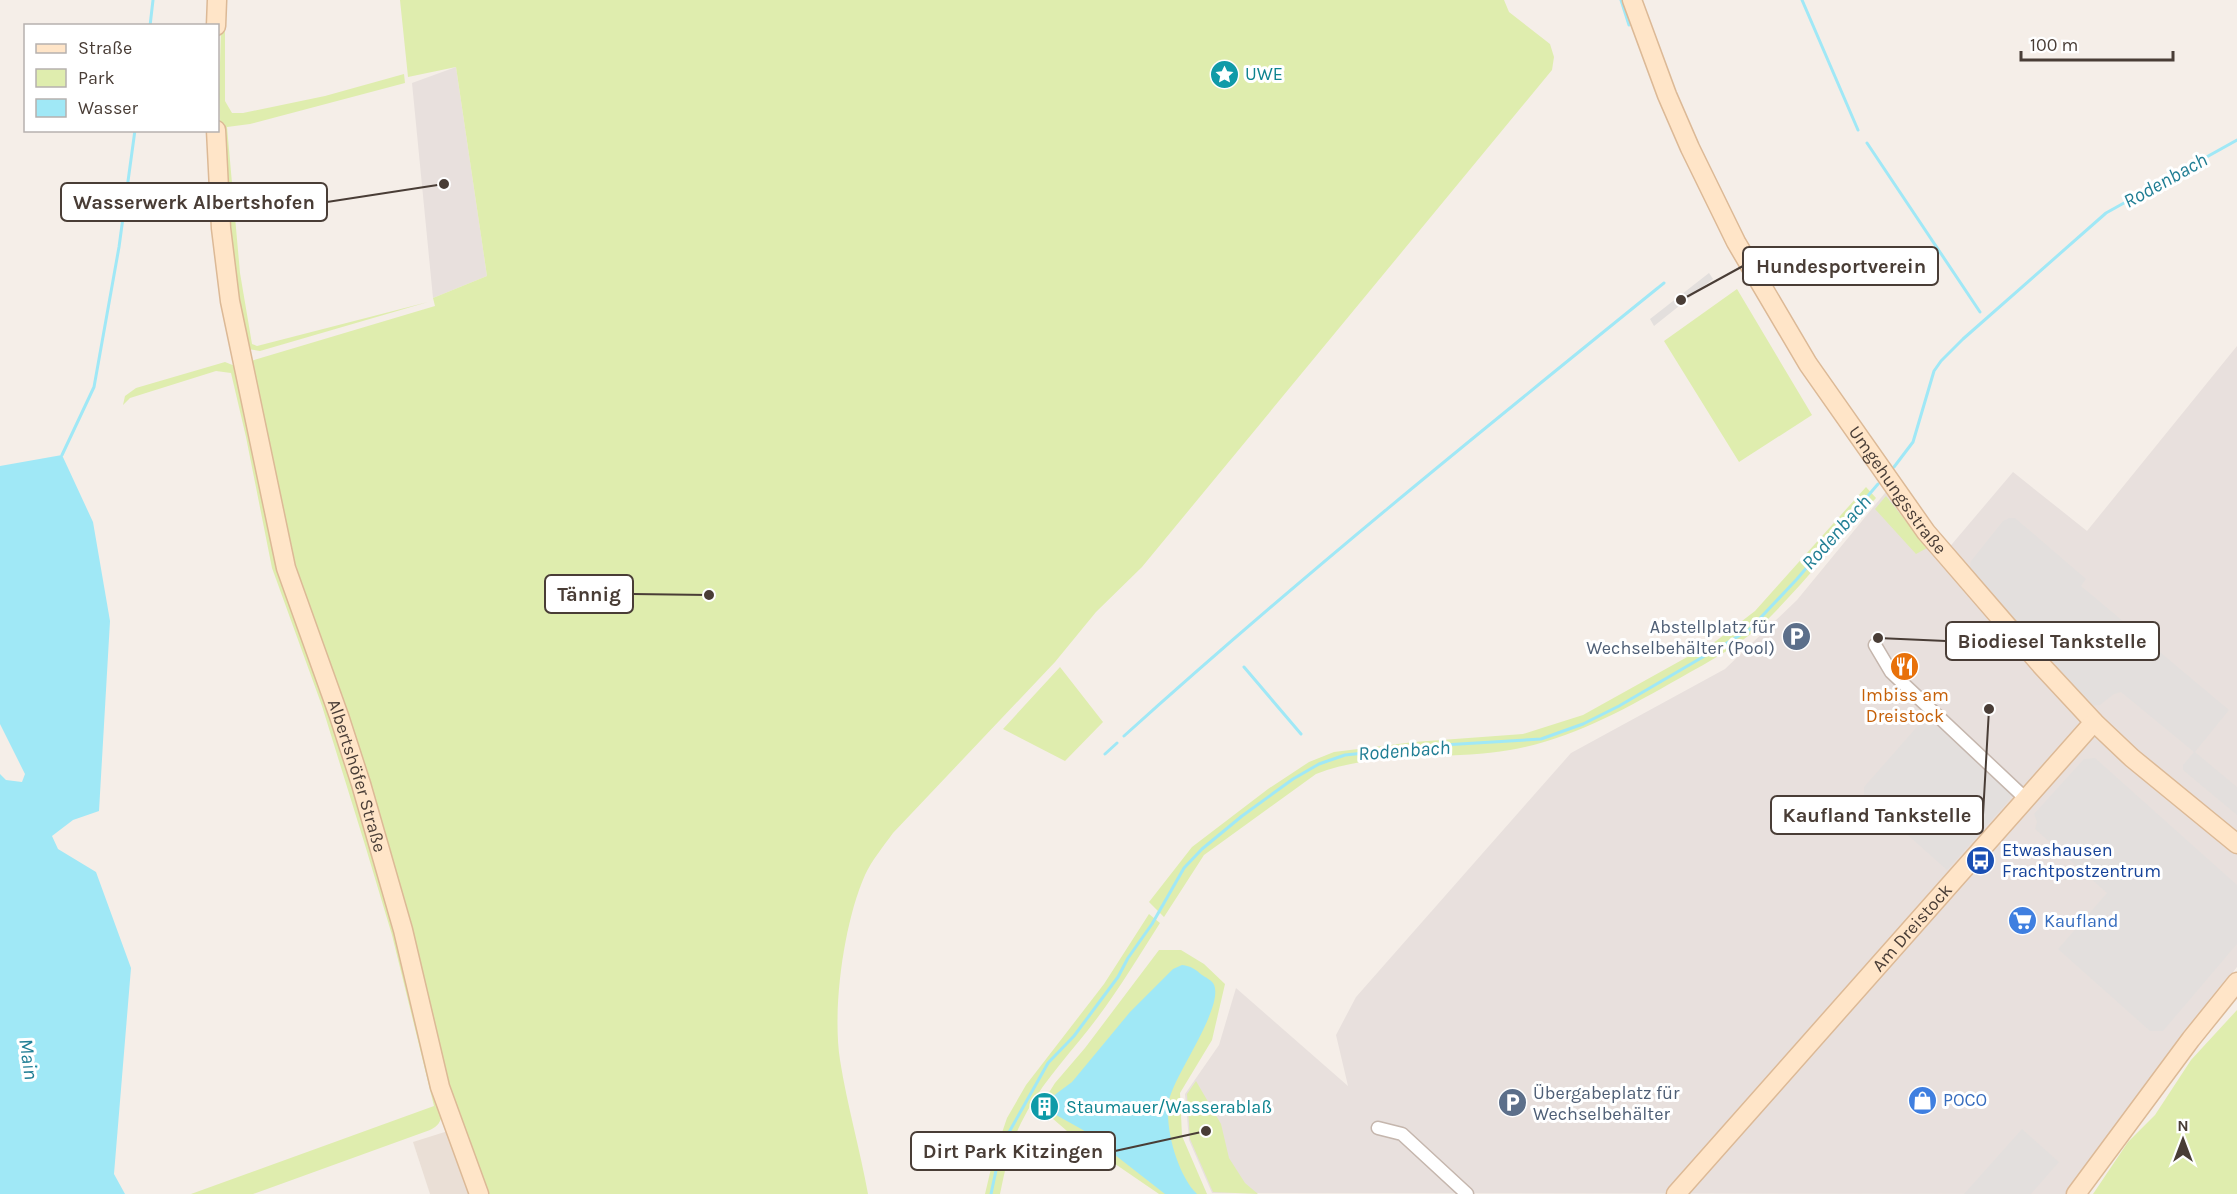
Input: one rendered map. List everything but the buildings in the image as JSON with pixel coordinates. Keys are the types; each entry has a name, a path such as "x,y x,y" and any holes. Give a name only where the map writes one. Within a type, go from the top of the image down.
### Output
{"street":[{"path":"216,24 217,0"},
{"name":"Umgehungsstraße","path":"1632,0 1667,95 1690,148 1732,234 1808,364 1926,532 2041,665 2094,722"},
{"name":"Albertshöfer Straße","path":"216,132 221,228 230,301 286,568 361,784 403,930 440,1087 479,1194"},
{"path":"1875,645 1891,672 2026,798"},
{"path":"2094,722 2132,758 2237,844"},
{"name":"Am Dreistock","path":"1676,1194 2094,722"},
{"path":"2076,1194 2191,1039 2237,982"},
{"path":"1378,1128 1402,1134 1467,1194"}],"shaded area":[{"path":"456,67 487,276 433,298 412,83"},
{"path":"1709,273 1713,279 1654,326 1650,319"},
{"path":"2237,346 2237,967 2066,1194 1212,1193 1189,1140 1185,1094 1219,1045 1236,988 1348,1086 1336,1035 1356,997 1571,753 1725,669 1797,600 1894,482 1947,550 2013,472 2087,531"},
{"path":"2015,518 2086,579 2081,586 2229,710 2195,752 2237,787 2237,815 2183,770 2183,765 2194,752 2121,692 2114,694 2100,705 2090,706 1969,573 1971,561 2003,521"},
{"path":"1929,719 2010,794 2010,799 1947,870 1864,796 1864,787 1923,720"},
{"path":"2095,758 2237,885 2237,944 2163,1031 2150,1031 2058,949 2107,893 2035,829 2037,822 2034,814 2084,759"},
{"path":"2022,1129 2059,1162 2031,1194 1964,1194"},
{"path":"448,1131 471,1194 430,1194 413,1142"}],"green space":[{"path":"222,0 225,0 225,101 232,113 243,113 325,96 404,74 405,83 250,124 227,127 240,273 252,344 257,346 428,302 260,351 248,349 240,330 221,142 219,94"},
{"path":"400,0 1504,0 1509,12 1550,44 1554,57 1552,70 1142,567 1096,612 1055,662 893,833 871,864 851,917 842,966 838,1016 840,1060 868,1194 488,1194 455,1107 299,578 281,505 251,361 435,306 433,298 487,276 456,67 408,77"},
{"path":"1737,289 1812,415 1739,462 1664,341"},
{"path":"225,362 235,366 352,770 442,1113 439,1123 430,1130 253,1194 191,1194 434,1106 392,935 365,845 322,706 272,568 231,373 216,371 130,398 123,405 125,396 136,388"},
{"path":"1866,487 1876,498 1795,591 1757,629 1703,665 1598,722 1533,745 1486,753 1363,762 1316,774 1204,855 1164,917 1149,902 1192,847 1268,789 1309,762 1334,752 1414,742 1523,734 1583,715 1716,641 1755,611"},
{"path":"1886,496 1927,548 1916,554 1875,509"},
{"path":"1060,667 1103,722 1065,761 1003,729"},
{"path":"1149,914 1160,923 1107,1004 1035,1098 1017,1131 1000,1194 985,1194 994,1156 1007,1118 1026,1085 1104,984"},
{"path":"1159,950 1181,950 1204,964 1225,984 1212,1040 1180,1093 1182,1136 1207,1194 1159,1194 1067,1131 1052,1118 1043,1102 1055,1083 1085,1048"},
{"path":"2237,1010 2237,1194 2093,1194 2128,1142 2155,1115 2191,1060"},
{"path":"1196,1081 1221,1124 1229,1158 1245,1183 1258,1194 1213,1192 1190,1139 1187,1094"}],"water":[{"name":"Main","path":"62,455 93,522 110,621 99,811 73,820 52,836 58,849 96,872 131,968 114,1174 125,1194 0,1194 0,774 6,780 22,782 25,774 0,724 0,466"},
{"path":"1182,965 1193,968 1211,981 1215,993 1213,1007 1173,1090 1168,1112 1178,1164 1197,1194 1165,1194 1083,1130 1049,1111 1045,1102 1072,1082 1130,1012 1173,969"}],"waterway":[{"path":"150,24 153,0"},
{"path":"1621,0 1629,25"},
{"path":"1802,0 1858,130"},
{"path":"62,455 94,387 119,247 135,132"},
{"name":"Rodenbach","path":"1894,467 1913,442 1934,371 1963,339 2106,213 2237,140"},
{"path":"1867,143 1980,312"},
{"path":"1124,736 1256,619 1664,283"},
{"name":"Rodenbach","path":"991,1194 998,1161 1008,1134 1048,1063 1074,1036 1118,977 1184,868 1202,849 1242,816 1293,779 1319,764 1345,755 1443,745 1541,739 1583,724 1619,706 1749,630 1797,579 1878,484"},
{"path":"1244,667 1301,734"},
{"path":"1105,754 1117,743"}],"place":[{"name":"UWE","path":"1224,74"},
{"name":"Wasserwerk Albertshofen","path":"444,184"},
{"name":"Hundesportverein","path":"1681,300"},
{"name":"Tännig","path":"709,595"},
{"name":"Abstellplatz für Wechselbehälter (Pool)","path":"1796,637"},
{"name":"Biodiesel Tankstelle","path":"1878,638"},
{"name":"Imbiss am Dreistock","path":"1905,666"},
{"name":"Kaufland Tankstelle","path":"1989,709"},
{"name":"Etwashausen Frachtpostzentrum","path":"1981,860"},
{"name":"Kaufland","path":"2023,921"},
{"name":"POCO","path":"1922,1100"},
{"name":"Übergabeplatz für Wechselbehälter","path":"1512,1103"},
{"name":"Staumauer/Wasserablaß","path":"1045,1107"},
{"name":"Dirt Park Kitzingen","path":"1206,1131"}]}
